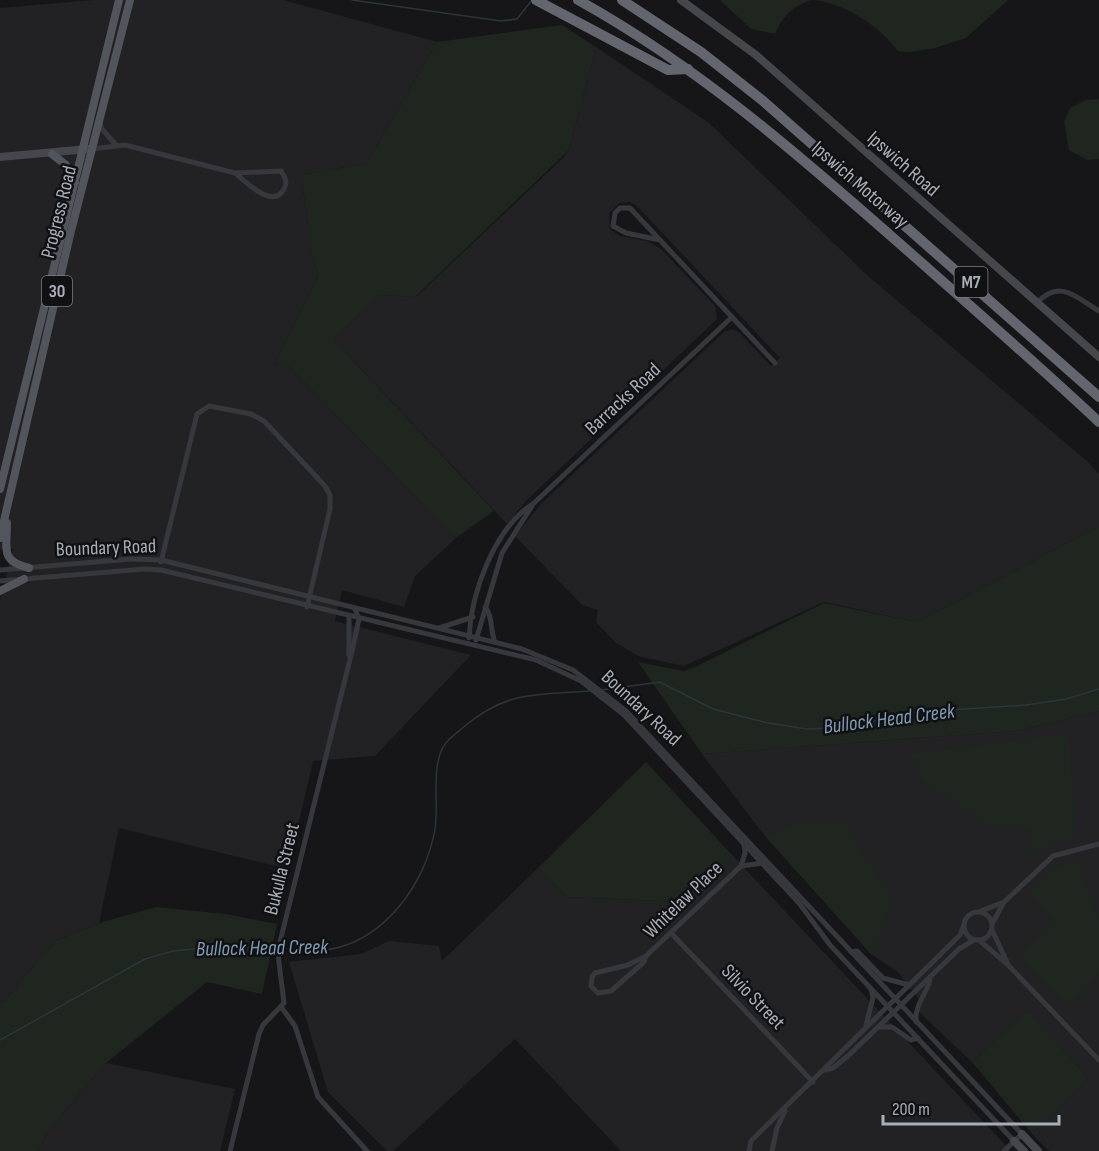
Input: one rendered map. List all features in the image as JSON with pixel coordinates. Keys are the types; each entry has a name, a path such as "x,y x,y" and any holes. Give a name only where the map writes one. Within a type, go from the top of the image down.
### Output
{"highway":[{"name":"Ipswich Motorway","path":"578,0 688,69 781,140 1099,422"},
{"name":"Ipswich Motorway","path":"622,0 634,4 762,100 1099,397"},
{"path":"540,2 668,70 688,69"}],"main road":[{"name":"Progress Road","path":"0,489 119,0"},
{"name":"Progress Road","path":"0,538 92,149 130,0"},
{"path":"52,154 66,165 75,182"},
{"path":"7,510 7,558 11,564 29,568"},
{"path":"0,591 24,579"}],"street":[{"name":"Ipswich Road","path":"681,0 756,55 1099,357"},
{"path":"100,117 102,129 116,146"},
{"path":"0,157 52,154 125,145 235,173 281,171 286,179 286,187 280,194 273,197 263,195 235,173"},
{"path":"660,240 619,231 613,226 615,213 620,208 630,208 660,240 775,363"},
{"path":"1037,303 1045,294 1065,291 1080,297 1099,311"},
{"name":"Barracks Road","path":"470,645 469,636 480,587 499,539 519,512 534,503 732,317"},
{"path":"161,570 161,560 197,414 209,406 251,414 264,421 326,486 330,495 330,509 308,607"},
{"name":"Barracks Road","path":"477,638 502,553 534,503"},
{"name":"Boundary Road","path":"0,570 131,559 161,560 355,609 439,627 536,653 571,673 645,733 1038,1151"},
{"name":"Boundary Road","path":"0,581 144,569 161,570 536,660 571,673"},
{"path":"485,607 489,611 490,629 495,642"},
{"path":"349,616 355,609 359,619"},
{"name":"Bukulla Street","path":"349,616 349,657"},
{"path":"439,627 473,617"},
{"name":"Bukulla Street","path":"282,1008 285,996 278,954 280,942 359,619"},
{"path":"470,645 477,638"},
{"name":"Boundary Road","path":"645,733 799,903 830,945 1024,1151"},
{"name":"Whitelaw Place","path":"646,956 644,962 611,991 598,993 591,986 592,977 596,973 628,965 646,956 671,933 741,866 745,853 744,843"},
{"path":"826,1070 833,1068 879,1027 959,949 988,937 1004,902 1053,856 1099,844"},
{"name":"Whitelaw Place","path":"741,866 763,863"},
{"path":"749,1151 751,1141 826,1070 866,1025 960,935 968,916 1004,902"},
{"path":"980,912 988,916 1007,964"},
{"path":"964,925 966,934 1007,964 1099,1060"},
{"name":"Silvio Street","path":"671,933 813,1082"},
{"path":"850,952 857,951 884,978 909,985"},
{"path":"916,1022 918,1003 930,985 930,977"},
{"path":"866,1025 873,998 871,989"},
{"path":"230,1151 259,1034 263,1026 282,1008 295,1026 318,1097 367,1151"},
{"path":"879,1027 892,1027 911,1040 918,1038"},
{"path":"772,1151 777,1128 786,1109"},
{"path":"1004,1151 1022,1134"}],"shaded area":[{"path":"94,0 283,0 437,42 367,163 301,175 312,254 319,275 275,363 288,366 456,538 415,576 404,607 342,590 335,621 471,655 375,756 313,761 288,869 119,828 99,923 55,941 6,999 0,1002 0,600 13,549 0,550 0,8"},
{"path":"720,0 812,0 789,12 775,34 751,29"},
{"path":"815,0 1008,0 966,38 935,48 910,52 898,51 881,33 850,11"},
{"path":"562,25 596,47 569,150 415,297 379,295 333,339 494,511 456,538 288,366 275,363 319,275 312,254 301,175 367,163 437,42"},
{"path":"596,47 709,123 868,276 1087,461 1099,474 1099,526 917,622 824,602 684,666 638,656 616,643 596,622 598,610 582,605 515,536 541,504 724,332 732,329 739,332 771,366 780,358 637,206 630,202 619,203 609,214 610,229 619,236 647,241 661,249 715,306 717,319 527,500 507,524 333,339 379,295 416,297 563,158 569,150"},
{"path":"1099,99 1099,159 1087,160 1069,150 1064,122 1070,108 1086,100"},
{"path":"1099,526 1099,711 1016,731 702,754 638,662 684,671 824,603 917,622"},
{"path":"1099,711 1099,1151 1049,1151 1032,1134 1088,1078 1028,1012 972,1062 918,1011 921,1002 898,972 871,954 765,836 702,754 1016,731"},
{"path":"1069,733 1076,837 1051,844 1033,855 1028,828 994,828 922,780 911,754"},
{"path":"646,762 733,856 687,902 566,897 538,868"},
{"path":"797,822 844,822 893,899 871,954 765,836"},
{"path":"733,856 1011,1151 621,1151 515,1039 393,1151 387,1151 328,1092 289,962 361,954 389,941 439,946 442,961 538,868 566,897 686,902"},
{"path":"1077,861 1099,919 1099,973 1068,1006 1018,956 1055,922 1030,894 1054,867"},
{"path":"156,907 226,914 277,924 262,994 207,982 106,1063 46,1133 39,1151 0,1151 0,1002 6,999 55,941 99,923"},
{"path":"1028,1011 1088,1078 1032,1134 972,1062"},
{"path":"106,1063 235,1089 220,1151 39,1151 46,1133"}],"waterway":[{"path":"352,0 501,21 517,19 532,0"},
{"name":"Bullock Head Creek","path":"601,690 660,682 713,709 768,723 807,729 853,727 902,713 1026,705 1066,699 1099,689"},
{"name":"Bullock Head Creek","path":"280,948 321,951 347,945 384,922 399,907 412,889 430,849 436,819 436,776 439,756 453,735 496,705 511,700 540,694 590,691"},
{"name":"Bullock Head Creek","path":"0,1040 145,959 173,951 225,946 276,948"}]}
